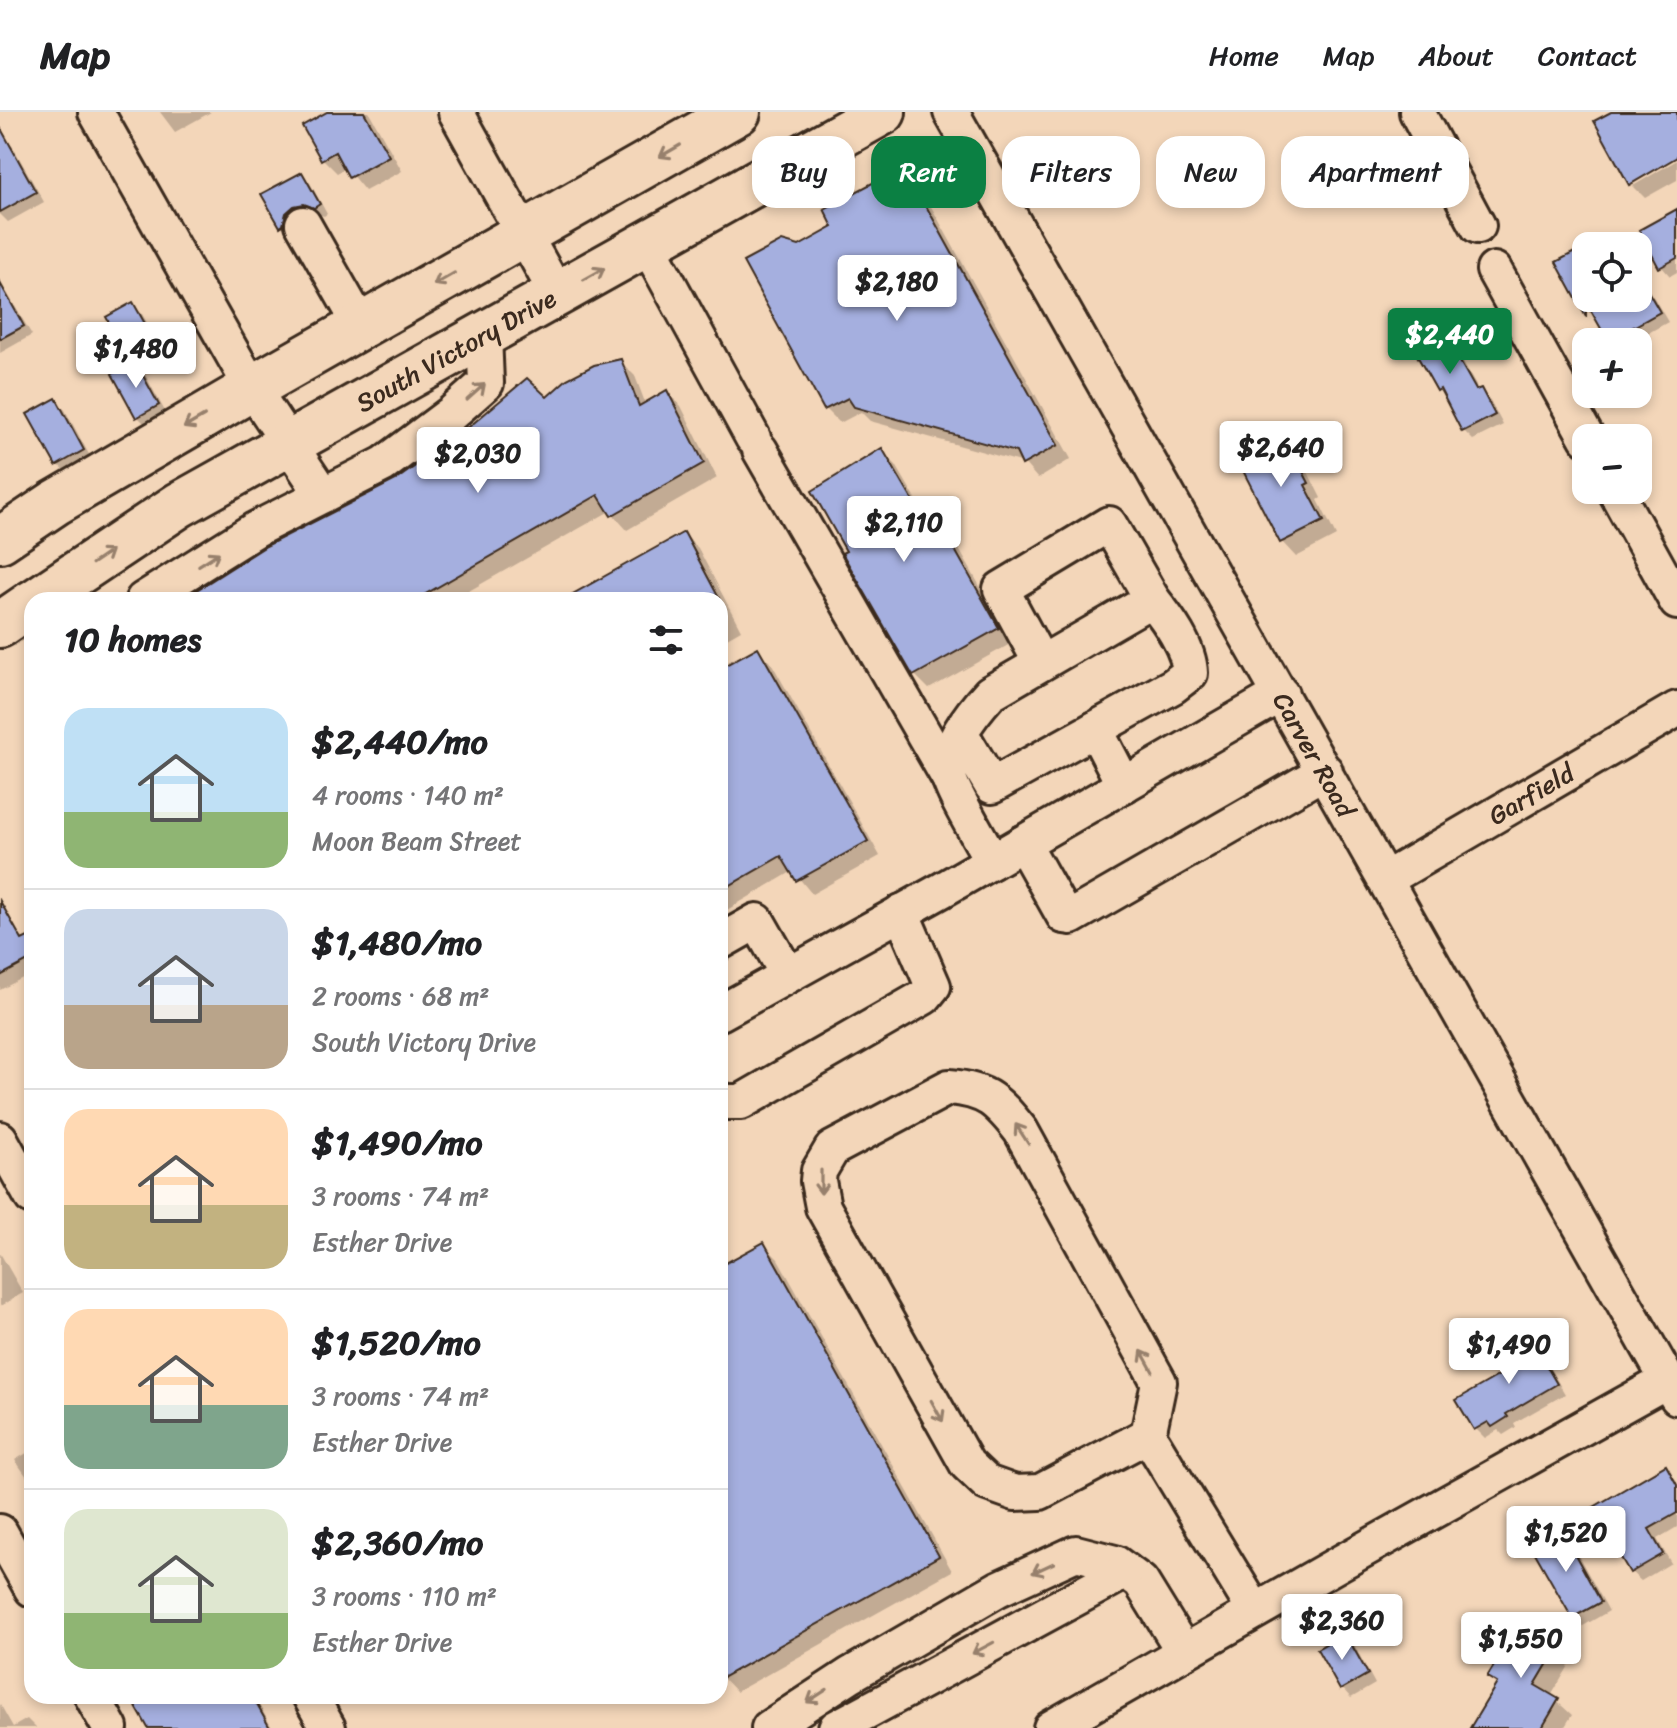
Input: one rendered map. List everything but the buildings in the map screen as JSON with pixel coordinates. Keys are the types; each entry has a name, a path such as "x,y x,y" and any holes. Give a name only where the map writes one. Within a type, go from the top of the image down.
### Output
{"main road":[{"path":"0,540 55,503 252,388 738,112"},
{"name":"South Victory Drive","path":"53,592 179,505 883,112"},
{"name":"South Victory Drive","path":"0,625 24,610"}],"street":[{"path":"96,112 252,388 323,495"},
{"path":"456,112 557,294"},
{"name":"Carver Road","path":"951,112 1672,1388"},
{"path":"1417,112 1478,226"},
{"path":"303,224 361,326"},
{"path":"647,244 756,444 949,778 992,861"},
{"path":"1494,270 1579,424"},
{"path":"156,592 256,529 384,464 452,413 486,383 484,335"},
{"path":"1623,504 1677,602"},
{"path":"961,734 992,786 1173,686 1190,673 1189,659 1109,524 1001,589 1041,663"},
{"path":"949,778 952,752 970,716 990,693 1152,599"},
{"path":"728,1009 1281,694"},
{"name":"Garfield","path":"1386,879 1677,709"},
{"path":"1095,729 1124,785"},
{"path":"1023,843 1064,916 1071,917 1325,771"},
{"path":"728,1102 741,1102 924,997 933,986 901,912"},
{"path":"728,937 757,921 788,975"},
{"path":"1148,1435 1040,1492 1015,1493 987,1483 967,1464 823,1207 819,1171 832,1149 949,1087 977,1092 999,1103 1021,1131 1159,1382 1148,1435 1255,1611"},
{"path":"0,1139 24,1182"},
{"path":"1051,1728 1255,1611 1672,1388"},
{"path":"0,1532 24,1575"},
{"path":"769,1728 850,1675 998,1589 1076,1553 1115,1563 1141,1582 1184,1652"},
{"path":"836,1728 1126,1571"},
{"path":"96,1704 110,1728"},
{"path":"314,1704 328,1728"}]}
